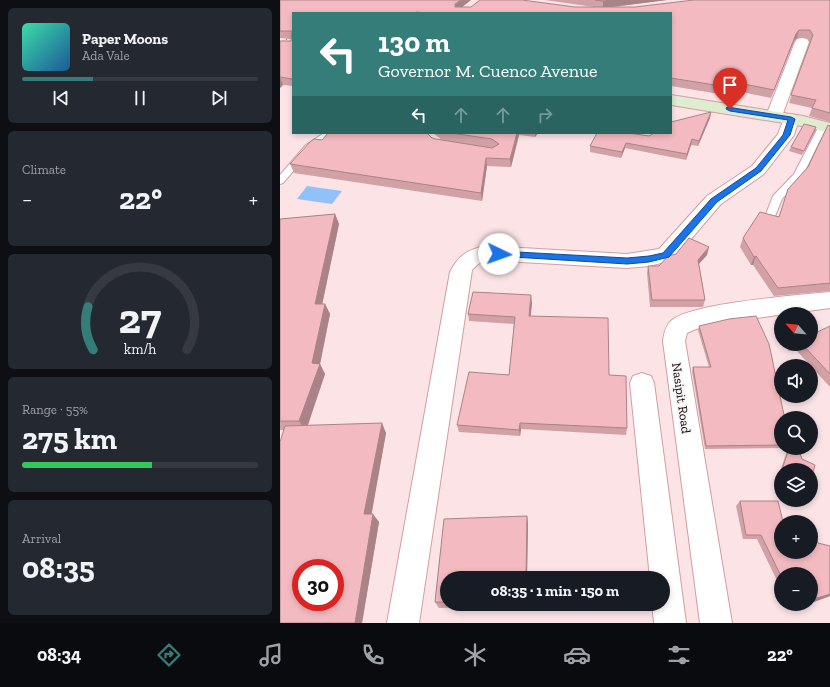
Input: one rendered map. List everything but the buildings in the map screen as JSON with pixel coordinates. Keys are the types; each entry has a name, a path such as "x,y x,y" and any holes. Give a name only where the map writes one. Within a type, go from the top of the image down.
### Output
{"main road":[{"path":"672,100 782,117 826,127"}],"street":[{"path":"403,623 460,272 464,263 471,257 484,253 627,261 649,259 666,255 714,200 758,170 786,135 782,117 802,42"},
{"name":"Nasipit Road","path":"716,623 674,341 675,333 680,327 689,321 737,312 830,300"},
{"path":"642,383 670,623"}],"lane":[{"path":"771,214 777,198 798,175 826,127"},
{"path":"280,181 309,146 328,134"}],"path":[{"path":"280,43 292,36"}],"water":[{"path":"307,186 342,191 332,204 297,199"}],"route":[{"path":"499,254 627,261 649,259 666,255 714,200 758,170 786,135 791,119 730,109"}]}
